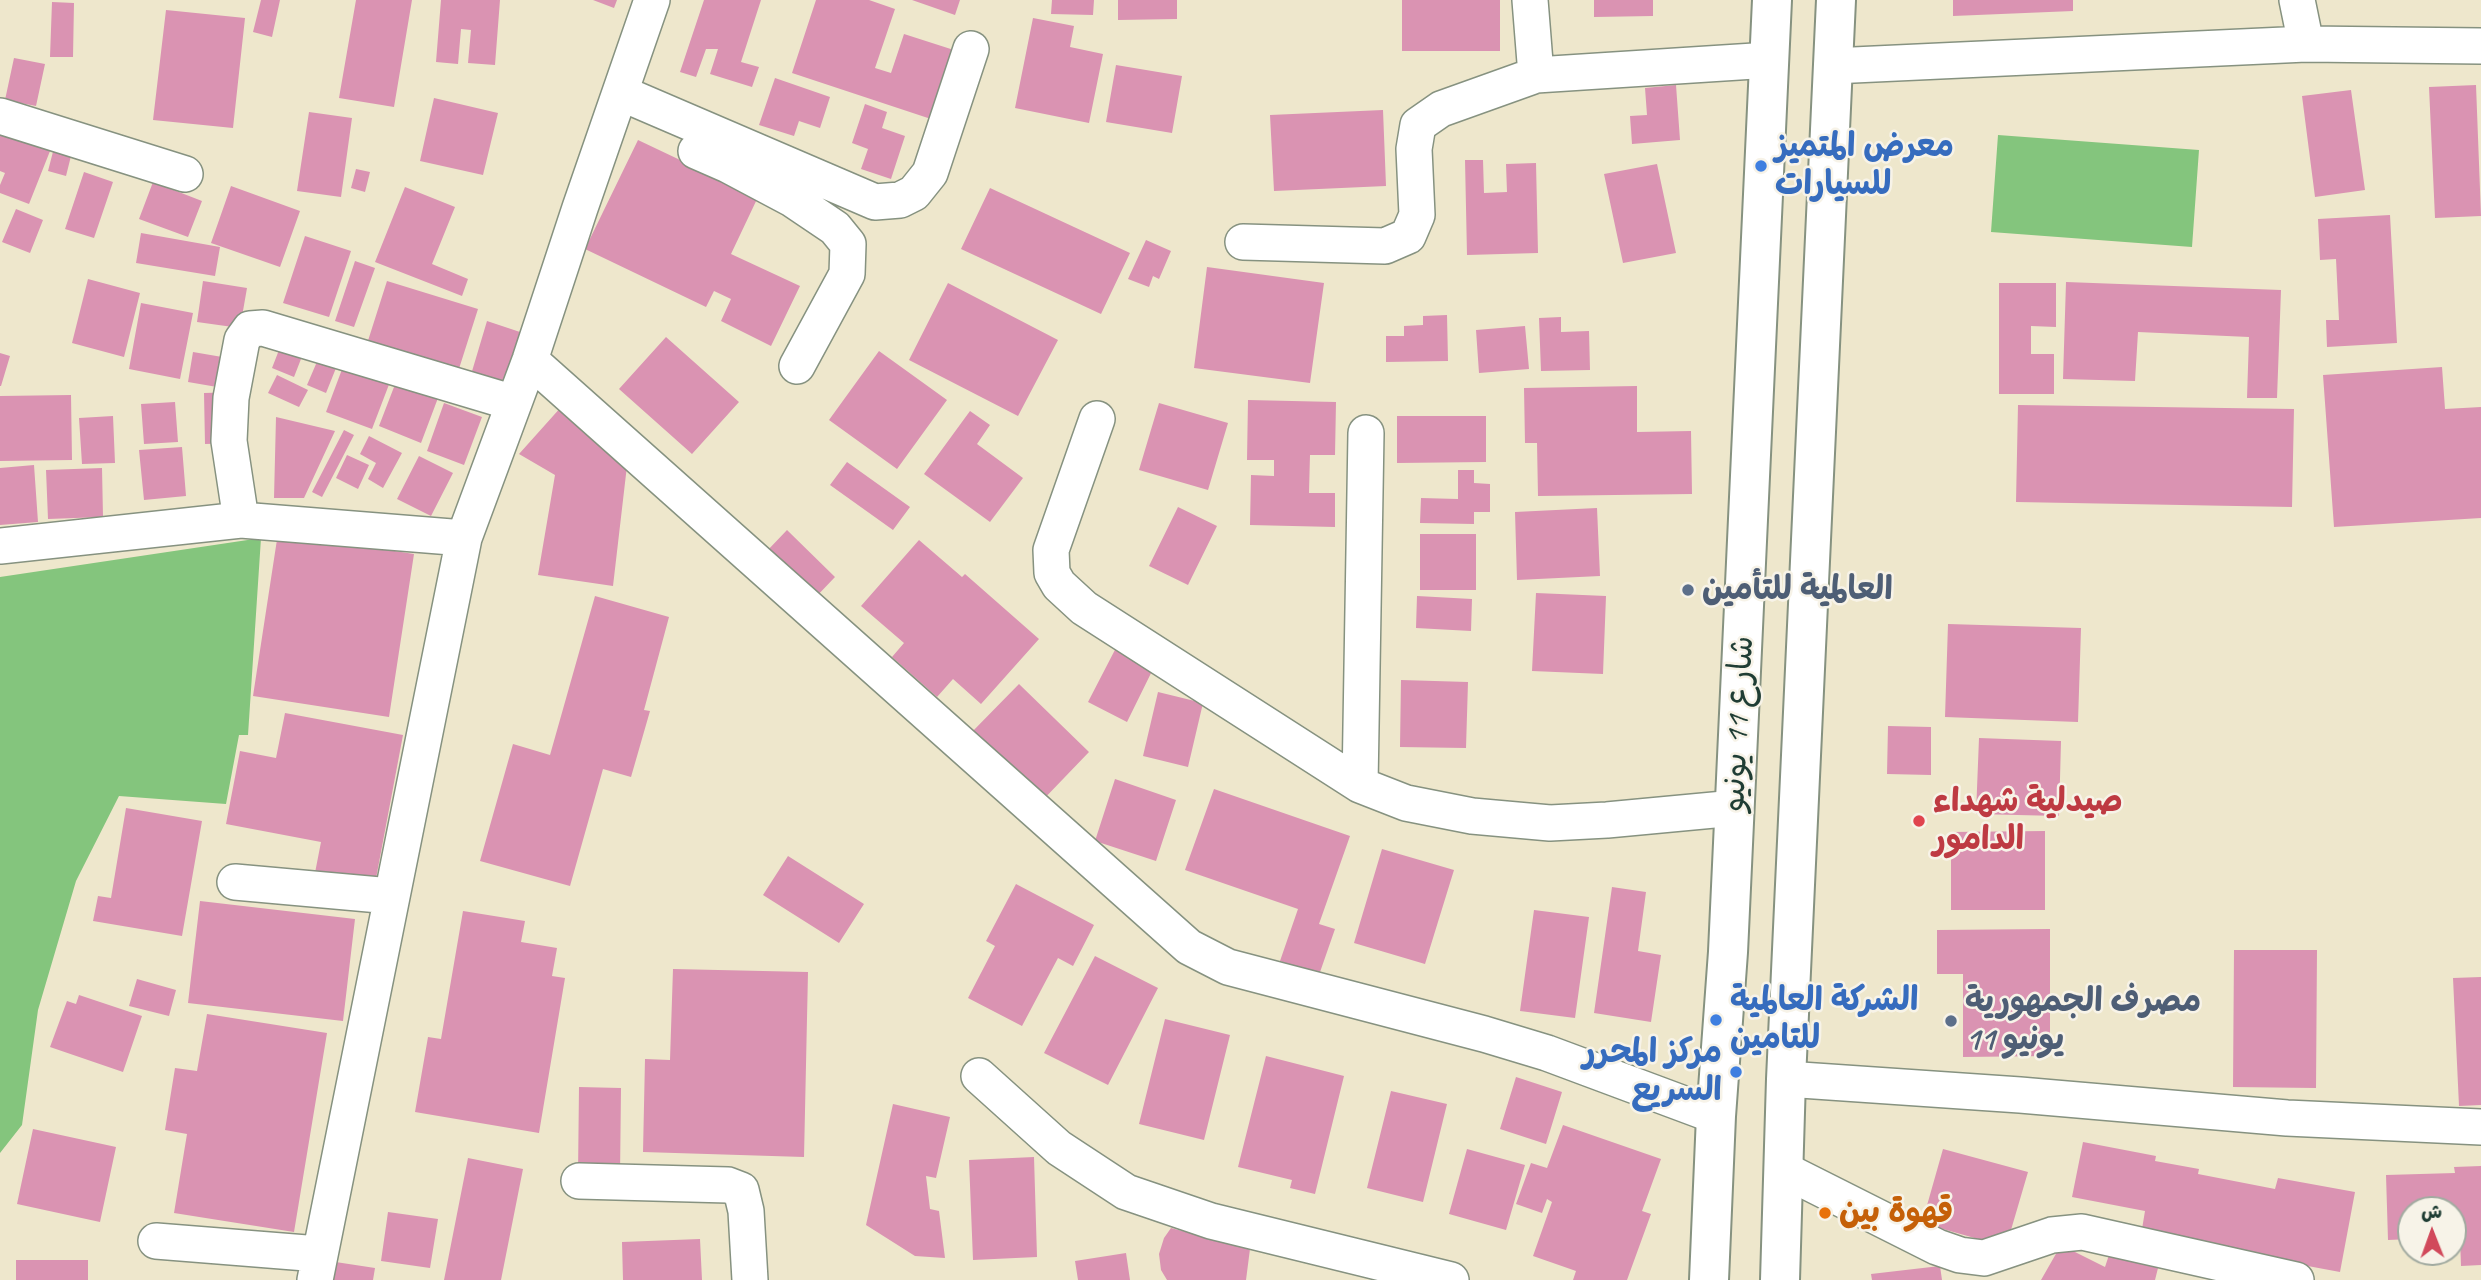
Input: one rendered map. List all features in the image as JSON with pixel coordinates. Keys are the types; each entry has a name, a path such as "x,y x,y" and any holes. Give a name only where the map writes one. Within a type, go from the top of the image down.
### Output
{"highway":[{"name":"شارع 11 يونيو","path":"1709,1280 1716,1116 1728,953 1772,0"},
{"name":"شارع 11 يونيو","path":"1783,1274 1786,1079 1836,0"}],"street":[{"path":"156,1241 317,1267 464,538 530,360 579,208 652,0"},
{"path":"1530,0 1536,75"},
{"path":"2297,0 2306,44"},
{"path":"1832,66 2306,44 2481,47"},
{"path":"618,102 875,202 900,200 915,193 930,173 971,49"},
{"path":"1242,242 1385,246 1408,236 1417,215 1413,149 1418,125 1441,109 1536,75 1770,60"},
{"path":"618,102 653,133 728,165 792,199 835,228 848,244 847,274 797,366"},
{"path":"0,116 185,174"},
{"path":"241,520 229,441 231,398 242,341 250,329 263,328 514,402"},
{"path":"530,360 1189,947 1228,967 1547,1053 1716,1116"},
{"path":"1097,419 1051,550 1052,573 1059,585 1084,608 1360,785 1406,803 1459,814 1549,822 1607,820 1735,807"},
{"path":"1360,785 1366,433"},
{"path":"0,546 241,520 464,538"},
{"path":"235,882 391,896"},
{"path":"979,1076 1059,1148 1126,1192 1211,1221 1451,1280"},
{"path":"1786,1079 2020,1095 2287,1118 2481,1127"},
{"path":"1784,1170 1937,1247 1960,1255 1984,1258 2043,1237 2082,1233 2296,1280"},
{"path":"579,1181 728,1185 741,1190 746,1211 750,1280"}],"green space":[{"path":"1998,135 2199,150 2192,247 1991,232"},
{"path":"261,538 248,735 239,735 226,804 119,796 76,881 38,1010 22,1125 0,1153 0,577"}],"building":[{"path":"261,0 280,0 272,37 253,32"},
{"path":"356,0 412,0 394,107 339,98"},
{"path":"441,0 500,0 495,65 468,63 471,30 461,29 458,64 436,62"},
{"path":"593,0 617,0 614,8"},
{"path":"704,0 761,0 741,62 759,67 752,87 710,74 718,49 706,49 696,77 680,72"},
{"path":"816,0 869,0 895,9 875,68 891,73 904,34 957,51 934,120 792,73"},
{"path":"912,0 960,0 955,15"},
{"path":"1052,0 1094,0 1093,15 1051,14"},
{"path":"1118,0 1177,0 1177,19 1118,20"},
{"path":"1402,0 1500,0 1500,51 1402,51"},
{"path":"1594,0 1653,0 1653,16 1594,17"},
{"path":"1953,0 2073,0 2073,11 1953,16"},
{"path":"52,2 74,3 73,57 50,57"},
{"path":"166,10 245,18 233,128 153,120"},
{"path":"1033,18 1074,26 1070,47 1103,54 1089,123 1015,108"},
{"path":"14,58 45,64 36,106 5,100"},
{"path":"1116,65 1182,76 1172,133 1106,122"},
{"path":"775,78 830,97 820,128 799,121 794,136 759,125"},
{"path":"1676,85 1680,140 1632,144 1630,116 1647,115 1645,88"},
{"path":"2476,85 2481,216 2435,218 2429,87"},
{"path":"2351,90 2365,190 2315,197 2302,96"},
{"path":"434,98 498,113 483,175 420,161"},
{"path":"865,104 887,112 882,128 905,136 891,179 861,169 868,149 852,143"},
{"path":"1383,110 1386,186 1274,191 1270,115"},
{"path":"309,112 352,118 341,197 297,191"},
{"path":"0,126 52,146 29,204 0,193 5,173 0,171"},
{"path":"638,140 758,197 731,254 800,286 771,346 721,321 731,299 714,291 706,307 585,249"},
{"path":"55,144 73,148 66,176 48,171"},
{"path":"1465,160 1483,160 1484,193 1507,192 1506,164 1536,163 1538,253 1467,255"},
{"path":"1657,164 1676,253 1623,263 1604,174"},
{"path":"356,169 370,172 365,192 351,188"},
{"path":"84,172 113,182 94,238 65,229"},
{"path":"153,182 202,201 188,237 139,219"},
{"path":"231,186 300,211 280,267 211,243"},
{"path":"405,187 455,207 432,264 468,279 462,296 375,262"},
{"path":"990,188 1130,253 1101,314 961,249"},
{"path":"16,209 43,220 30,253 2,242"},
{"path":"2390,215 2397,343 2327,347 2326,320 2339,320 2336,259 2320,260 2318,219"},
{"path":"141,233 220,247 215,276 136,263"},
{"path":"305,236 351,251 329,317 283,303"},
{"path":"1146,240 1171,251 1159,279 1153,276 1149,287 1128,279"},
{"path":"355,261 375,268 354,327 335,321"},
{"path":"1207,267 1324,283 1310,383 1194,368"},
{"path":"88,279 140,293 124,357 72,343"},
{"path":"203,281 247,288 240,328 197,322"},
{"path":"387,281 478,309 457,375 366,347"},
{"path":"2066,282 2281,290 2277,398 2247,398 2249,337 2138,332 2135,381 2063,379"},
{"path":"948,283 1058,340 1018,416 909,360"},
{"path":"1999,283 2056,283 2056,327 2031,326 2031,354 2054,354 2054,394 1999,394"},
{"path":"141,303 193,313 180,379 129,369"},
{"path":"1447,315 1448,361 1386,362 1386,336 1404,336 1404,326 1423,325 1423,316"},
{"path":"1561,317 1561,332 1589,331 1590,370 1541,371 1539,318"},
{"path":"487,321 520,332 502,388 470,378"},
{"path":"1525,326 1529,369 1479,373 1476,330"},
{"path":"666,337 739,402 692,454 619,389"},
{"path":"279,350 301,359 294,377 272,368"},
{"path":"322,350 340,358 326,393 307,385"},
{"path":"879,351 947,400 897,469 829,420"},
{"path":"193,352 228,358 223,388 188,382"},
{"path":"0,353 10,356 1,386 0,386"},
{"path":"347,356 393,374 372,429 326,412"},
{"path":"2442,367 2445,409 2481,407 2481,518 2334,527 2323,375"},
{"path":"399,374 441,390 421,443 379,426"},
{"path":"277,375 308,390 299,407 268,393"},
{"path":"1637,386 1637,432 1691,431 1692,494 1538,496 1537,443 1525,443 1524,388"},
{"path":"240,392 241,443 205,444 204,393"},
{"path":"71,395 72,460 0,461 0,396"},
{"path":"1248,400 1336,402 1335,455 1310,455 1309,493 1335,493 1335,527 1250,525 1251,475 1274,476 1274,460 1247,460"},
{"path":"175,402 178,442 144,444 141,404"},
{"path":"444,403 482,417 464,465 427,451"},
{"path":"1159,403 1228,423 1208,490 1139,470"},
{"path":"2018,405 2294,409 2292,507 2016,502"},
{"path":"562,406 628,457 613,586 538,575 555,475 519,454"},
{"path":"970,411 990,425 977,444 1023,478 990,522 924,474"},
{"path":"113,416 115,463 82,464 79,418"},
{"path":"1397,416 1486,416 1486,462 1397,463"},
{"path":"276,417 335,431 304,498 274,498"},
{"path":"344,430 354,435 322,497 312,492"},
{"path":"369,436 402,453 383,488 368,479 376,463 360,454"},
{"path":"182,447 186,496 144,500 139,450"},
{"path":"347,455 369,465 358,489 336,478"},
{"path":"419,456 453,473 431,516 397,499"},
{"path":"847,462 910,507 893,530 830,485"},
{"path":"34,465 38,522 0,525 0,468"},
{"path":"102,468 103,517 48,519 46,470"},
{"path":"1458,470 1474,470 1474,483 1490,484 1490,512 1474,512 1474,524 1420,523 1421,498 1458,499"},
{"path":"1178,507 1217,526 1188,585 1149,566"},
{"path":"1597,508 1600,576 1517,580 1515,512"},
{"path":"787,530 835,577 814,599 766,552"},
{"path":"278,533 414,554 389,717 253,696"},
{"path":"1420,534 1476,534 1476,590 1420,590"},
{"path":"919,540 962,577 965,574 1039,639 981,704 953,679 937,697 892,657 904,643 861,606"},
{"path":"1536,593 1606,596 1603,674 1532,671"},
{"path":"595,596 669,617 644,710 650,711 631,777 603,769 570,886 480,861 513,744 550,755"},
{"path":"1417,596 1472,599 1471,631 1416,628"},
{"path":"1948,624 2081,628 2078,722 1945,717"},
{"path":"1118,644 1156,663 1127,722 1088,702"},
{"path":"1401,680 1468,682 1466,748 1400,747"},
{"path":"1019,684 1089,752 1039,804 969,735"},
{"path":"1158,692 1203,703 1188,767 1143,756"},
{"path":"285,713 403,735 374,889 314,878 321,842 226,824 240,751 276,758"},
{"path":"1888,726 1931,727 1931,775 1887,774"},
{"path":"1979,738 2061,741 2059,816 1976,814"},
{"path":"1115,779 1176,800 1156,861 1095,841"},
{"path":"1214,789 1350,836 1319,924 1335,929 1319,975 1280,961 1298,909 1185,870"},
{"path":"126,808 202,821 182,936 93,921 98,896 111,898"},
{"path":"2045,831 2045,910 1951,910 1951,832"},
{"path":"1382,849 1454,870 1425,964 1354,943"},
{"path":"788,856 864,904 839,943 763,895"},
{"path":"1016,884 1094,925 1073,966 1058,958 1022,1026 968,998 995,946 986,941"},
{"path":"1612,887 1646,892 1638,951 1661,955 1651,1022 1594,1013"},
{"path":"200,901 355,919 343,1021 188,1003"},
{"path":"1534,910 1589,917 1575,1018 1520,1011"},
{"path":"463,911 525,921 521,942 557,948 552,976 565,978 539,1133 415,1112 428,1037 441,1039"},
{"path":"2050,929 2050,1056 1963,1057 1963,974 1937,974 1937,930"},
{"path":"2234,950 2317,950 2316,1088 2233,1087"},
{"path":"1095,956 1158,988 1108,1085 1044,1053"},
{"path":"673,969 808,972 804,1157 643,1152 645,1059 670,1060"},
{"path":"2481,977 2481,1105 2459,1106 2453,978"},
{"path":"137,979 176,990 169,1016 129,1006"},
{"path":"79,995 142,1016 123,1072 50,1047 67,1001 76,1004"},
{"path":"207,1014 327,1033 294,1232 174,1213 187,1134 165,1130 175,1068 197,1071"},
{"path":"1165,1019 1230,1035 1204,1140 1139,1124"},
{"path":"1266,1056 1344,1076 1315,1194 1290,1188 1292,1180 1238,1167"},
{"path":"1516,1077 1562,1092 1546,1144 1500,1129"},
{"path":"579,1087 621,1088 620,1176 578,1175"},
{"path":"1391,1091 1447,1104 1423,1202 1367,1188"},
{"path":"893,1104 950,1117 936,1178 926,1176 930,1209 939,1211 945,1258 915,1256 866,1225"},
{"path":"1563,1125 1661,1159 1642,1211 1651,1214 1627,1280 1573,1280 1576,1271 1533,1256 1552,1202 1547,1199 1542,1213 1516,1204 1531,1163 1547,1168"},
{"path":"33,1129 116,1147 100,1222 17,1204"},
{"path":"2083,1142 2156,1156 2155,1161 2199,1169 2198,1174 2275,1189 2278,1178 2355,1192 2340,1272 2141,1235 2145,1211 2072,1197"},
{"path":"1467,1149 1525,1165 1506,1230 1449,1214"},
{"path":"1943,1149 2028,1172 2006,1247 1922,1223"},
{"path":"1034,1157 1037,1257 973,1260 969,1160"},
{"path":"468,1158 523,1169 501,1280 444,1280"},
{"path":"2481,1166 2481,1265 2467,1266 2467,1196 2397,1196 2397,1240 2388,1240 2386,1175 2455,1173 2454,1167"},
{"path":"388,1212 438,1219 430,1268 381,1261"},
{"path":"1171,1228 1250,1249 1246,1280 1167,1280 1161,1270 1159,1254 1164,1238"},
{"path":"700,1239 702,1280 623,1280 622,1242"},
{"path":"2061,1245 2105,1267 2110,1252 2158,1268 2155,1280 2041,1280"},
{"path":"1126,1253 1130,1280 1078,1280 1075,1261"},
{"path":"16,1260 88,1260 88,1280 16,1280"},
{"path":"329,1261 375,1268 373,1280 326,1280"},
{"path":"1940,1266 1942,1280 1872,1280 1871,1274"}],"place":[{"name":"معرض المتميز للسيارات","path":"1761,166"},
{"name":"العالمية للتأمين","path":"1688,590"},
{"name":"صيدلية شهداء الدامور","path":"1919,821"},
{"name":"الشركة العالمية للتامين","path":"1716,1020"},
{"name":"مصرف الجمهورية 11 يونيو","path":"1951,1021"},
{"name":"مركز المحرر السريع","path":"1736,1072"},
{"name":"قهوة بين","path":"1825,1213"}]}
